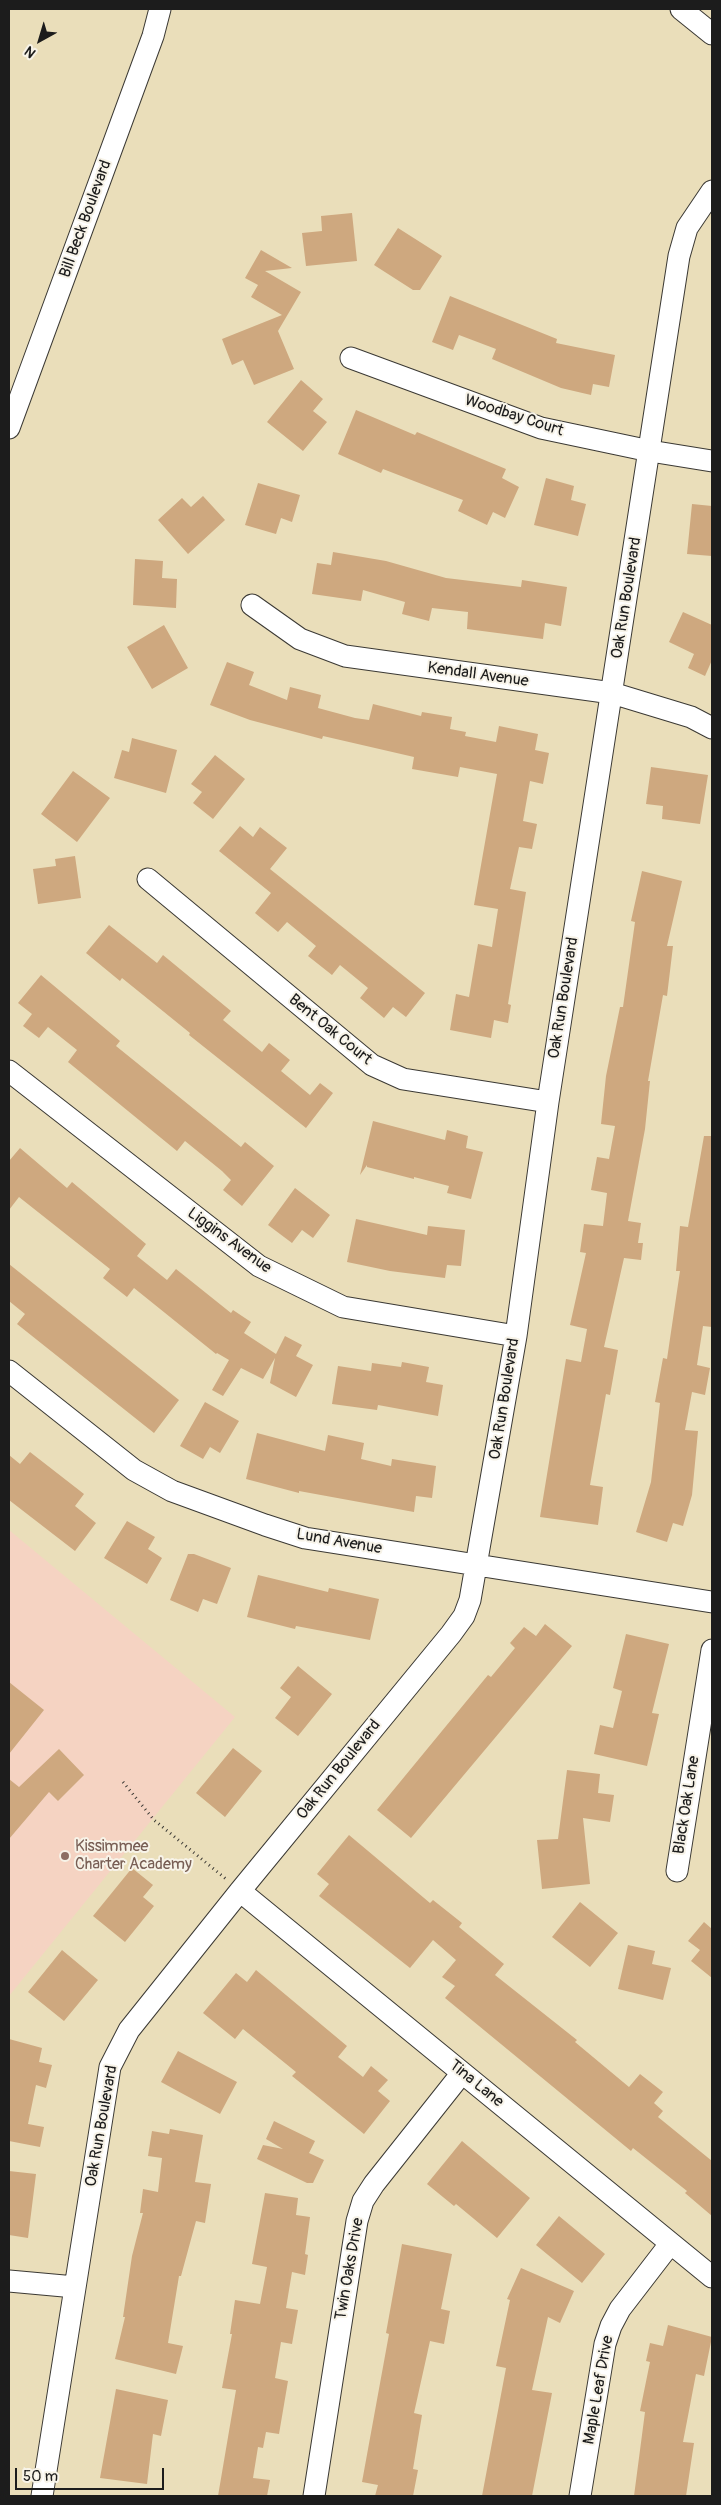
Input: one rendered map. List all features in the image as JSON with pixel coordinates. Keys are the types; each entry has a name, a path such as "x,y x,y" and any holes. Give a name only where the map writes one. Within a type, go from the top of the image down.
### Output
{"street":[{"name":"Bill Beck Boulevard","path":"9,428 150,46 160,9"},
{"path":"681,9 712,34"},
{"name":"Oak Run Boulevard","path":"42,2496 110,2067 129,2030 234,1886 451,1634 464,1616 477,1565 516,1336 548,1102 679,256 687,228 712,191"},
{"name":"Woodbay Court","path":"351,358 541,428 650,451 712,461"},
{"name":"Kendall Avenue","path":"252,605 300,639 345,656 612,693 691,717 712,728"},
{"name":"Bent Oak Court","path":"148,879 372,1065 404,1079 548,1102"},
{"name":"Liggins Avenue","path":"9,1071 259,1266 343,1307 516,1336"},
{"name":"Lund Avenue","path":"9,1371 134,1470 172,1492 306,1538 712,1602"},
{"name":"Black Oak Lane","path":"677,1871 712,1650"},
{"name":"Tina Lane","path":"234,1886 712,2277"},
{"name":"Twin Oaks Drive","path":"314,2496 357,2221 363,2201 374,2184 462,2073"},
{"name":"Maple Leaf Drive","path":"580,2496 605,2344 610,2326 620,2309 670,2244"},
{"path":"9,2281 75,2287"}],"path":[{"path":"123,1782 154,1820 234,1886"}],"shaded area":[{"name":"Kissimmee Charter Academy","path":"9,1530 235,1717 9,1996"}],"building":[{"path":"352,213 357,261 306,266 302,233 322,231 321,216"},
{"path":"398,228 442,256 420,290 413,290 374,265"},
{"path":"261,250 292,268 265,271 301,292 278,331 294,369 254,385 243,360 232,365 222,339 282,315 251,297 258,285 245,278"},
{"path":"450,296 557,339 556,343 615,355 609,387 593,384 591,395 561,388 492,359 496,349 459,335 453,350 432,342"},
{"path":"301,380 323,399 313,411 327,422 303,451 267,422"},
{"path":"356,410 415,435 417,432 506,469 502,478 519,487 505,518 493,512 487,525 458,511 463,500 383,469 381,473 338,454"},
{"path":"546,478 574,486 571,500 586,504 578,536 534,525"},
{"path":"258,483 300,495 292,522 281,518 276,534 245,525"},
{"path":"203,496 225,520 188,554 158,520 182,498 191,507"},
{"path":"692,504 712,506 712,556 687,554"},
{"path":"333,552 386,561 446,578 521,587 522,580 567,587 561,626 545,623 543,639 467,629 468,612 432,608 429,621 402,614 405,602 363,590 361,601 312,594 317,563 331,565"},
{"path":"135,559 163,561 162,578 177,579 176,608 133,605"},
{"path":"683,612 712,625 712,660 705,676 688,668 694,654 669,642"},
{"path":"164,625 188,668 152,689 127,647"},
{"path":"227,662 254,672 249,685 287,700 290,687 321,695 318,708 355,718 369,720 373,704 421,716 422,712 452,717 450,729 466,732 465,736 496,742 499,726 538,734 535,750 549,753 543,784 530,781 523,821 537,824 532,849 519,847 510,889 526,892 508,1004 511,1005 508,1023 494,1020 491,1038 450,1030 456,994 469,997 478,944 492,947 498,909 474,905 497,774 460,767 458,777 412,769 414,757 323,736 322,739 250,720 210,705"},
{"path":"132,738 177,750 166,793 114,778 122,750 129,752"},
{"path":"215,755 245,779 213,819 193,803 202,792 191,784"},
{"path":"651,767 708,775 700,824 662,819 663,806 646,804"},
{"path":"73,771 110,798 77,842 41,814"},
{"path":"240,826 253,837 260,827 287,848 270,869 425,993 406,1017 393,1007 384,1018 360,998 368,988 340,965 332,975 308,956 316,946 287,922 278,932 255,913 271,893 219,851"},
{"path":"75,856 81,898 38,904 33,869 56,866 55,859"},
{"path":"642,871 682,881 667,946 673,946 667,996 663,995 648,1081 650,1081 645,1129 628,1221 641,1223 638,1243 643,1243 641,1260 624,1258 604,1347 618,1350 610,1395 606,1394 590,1485 603,1487 598,1525 540,1517 566,1359 581,1362 587,1329 570,1325 586,1253 580,1252 584,1224 603,1226 607,1193 591,1190 597,1157 609,1159 615,1126 601,1124 606,1076 620,1007 623,1007 635,922 631,921"},
{"path":"109,925 157,963 163,955 231,1011 223,1020 262,1052 269,1043 290,1060 281,1071 310,1095 320,1083 333,1093 306,1128 189,1035 190,1033 122,978 120,981 86,953"},
{"path":"41,975 120,1041 116,1046 241,1147 245,1142 274,1166 242,1206 223,1190 231,1180 222,1171 185,1141 177,1151 68,1062 77,1050 48,1027 39,1038 23,1026 32,1014 18,1003"},
{"path":"373,1121 445,1140 447,1130 468,1136 466,1148 483,1152 471,1199 447,1193 449,1186 367,1167 367,1165 360,1175"},
{"path":"704,1136 712,1136 712,1327 703,1326 697,1365 710,1368 705,1395 692,1392 685,1430 698,1431 692,1495 683,1526 673,1523 667,1542 636,1532 651,1482 660,1403 655,1402 663,1358 667,1359 680,1271 676,1271 680,1226 688,1227"},
{"path":"20,1148 67,1188 72,1182 146,1244 137,1256 167,1280 176,1269 231,1313 233,1310 251,1322 244,1333 276,1354 285,1336 302,1345 296,1356 313,1365 296,1397 270,1383 275,1358 263,1379 241,1368 223,1396 212,1390 229,1360 216,1354 134,1288 127,1297 103,1278 110,1269 19,1197 9,1210 9,1161"},
{"path":"295,1188 330,1215 313,1238 302,1230 292,1243 268,1225"},
{"path":"356,1219 427,1235 428,1226 465,1230 461,1266 447,1265 445,1278 390,1271 347,1262"},
{"path":"9,1264 179,1400 154,1433 17,1324 25,1314 9,1301"},
{"path":"402,1362 429,1367 426,1382 443,1385 438,1416 378,1405 377,1410 332,1404 338,1366 371,1371 372,1363 401,1367"},
{"path":"205,1402 239,1421 220,1453 210,1447 203,1459 180,1446"},
{"path":"257,1433 325,1451 328,1435 364,1443 361,1459 391,1466 392,1459 436,1466 432,1498 416,1496 414,1512 299,1491 299,1493 246,1479"},
{"path":"30,1452 84,1494 75,1506 96,1523 75,1551 9,1500 9,1455 20,1464"},
{"path":"127,1521 155,1537 148,1549 162,1558 147,1584 104,1558"},
{"path":"188,1554 194,1554 231,1568 217,1604 203,1599 198,1612 170,1600"},
{"path":"258,1575 328,1592 329,1588 379,1599 370,1640 296,1626 295,1629 247,1617"},
{"path":"545,1624 572,1646 411,1838 377,1810 488,1675 491,1677 515,1648 510,1643 524,1627 536,1636"},
{"path":"626,1634 669,1644 652,1713 659,1714 647,1766 594,1754 600,1725 613,1728 622,1691 613,1688"},
{"path":"298,1666 332,1694 298,1736 275,1718 291,1697 280,1688"},
{"path":"9,1682 44,1710 9,1754"},
{"path":"233,1748 262,1771 225,1817 196,1793"},
{"path":"59,1749 84,1775 58,1801 49,1792 9,1839 9,1779 19,1787"},
{"path":"567,1770 600,1774 598,1793 614,1795 610,1822 583,1818 590,1884 542,1889 537,1840 558,1839"},
{"path":"349,1835 430,1903 433,1900 462,1923 459,1927 504,1964 495,1975 577,2040 575,2042 629,2087 640,2074 663,2092 654,2103 663,2111 658,2117 712,2161 712,2216 685,2193 687,2191 633,2148 631,2151 445,1998 455,1986 442,1977 456,1960 433,1940 410,1968 319,1896 329,1884 317,1874"},
{"path":"132,1868 153,1885 143,1897 154,1906 125,1942 93,1916"},
{"path":"580,1902 618,1933 590,1967 552,1937"},
{"path":"704,1922 712,1929 712,1978 691,1961 700,1950 688,1941"},
{"path":"628,1945 655,1951 652,1964 671,1968 663,2000 618,1989"},
{"path":"62,1950 98,1980 64,2021 28,1992"},
{"path":"256,1970 347,2046 338,2057 363,2077 371,2066 388,2080 378,2091 390,2101 364,2134 292,2076 296,2072 243,2029 235,2039 203,2013 236,1973 247,1982"},
{"path":"9,2039 42,2048 39,2062 52,2065 46,2088 36,2085 28,2124 44,2127 40,2147 9,2141"},
{"path":"178,2051 237,2082 220,2114 161,2082"},
{"path":"274,2121 315,2141 309,2153 324,2160 313,2183 307,2183 257,2159 263,2145 283,2149 266,2139"},
{"path":"170,2129 203,2135 195,2182 211,2184 205,2223 196,2221 181,2276 179,2276 168,2343 183,2346 176,2374 115,2359 125,2317 123,2317 132,2256 143,2213 140,2213 143,2189 158,2192 162,2158 148,2156 152,2131 169,2134"},
{"path":"462,2141 530,2198 497,2238 456,2204 454,2206 427,2184"},
{"path":"9,2171 36,2174 28,2238 9,2235"},
{"path":"265,2193 298,2198 296,2215 310,2217 305,2254 308,2255 305,2275 292,2272 286,2308 298,2310 292,2344 281,2342 275,2378 288,2381 279,2434 266,2432 263,2448 258,2447 253,2478 270,2480 267,2496 218,2496 236,2390 222,2388 232,2334 230,2334 235,2300 260,2304 267,2267 252,2264"},
{"path":"559,2216 605,2254 582,2283 536,2245"},
{"path":"402,2244 452,2254 441,2309 450,2311 444,2344 430,2341 414,2413 422,2415 413,2469 418,2470 413,2496 375,2496 378,2485 362,2482 389,2334 386,2333"},
{"path":"521,2268 574,2291 560,2323 548,2317 532,2390 552,2393 532,2496 482,2496 506,2368 496,2366 510,2300 507,2299"},
{"path":"668,2325 712,2337 704,2376 696,2374 683,2442 694,2443 686,2496 634,2496 645,2412 640,2411 650,2362 646,2361 650,2343 663,2346"},
{"path":"116,2389 168,2400 161,2436 153,2434 147,2484 100,2478"}],"place":[{"name":"Kissimmee Charter Academy","path":"65,1856"}]}
